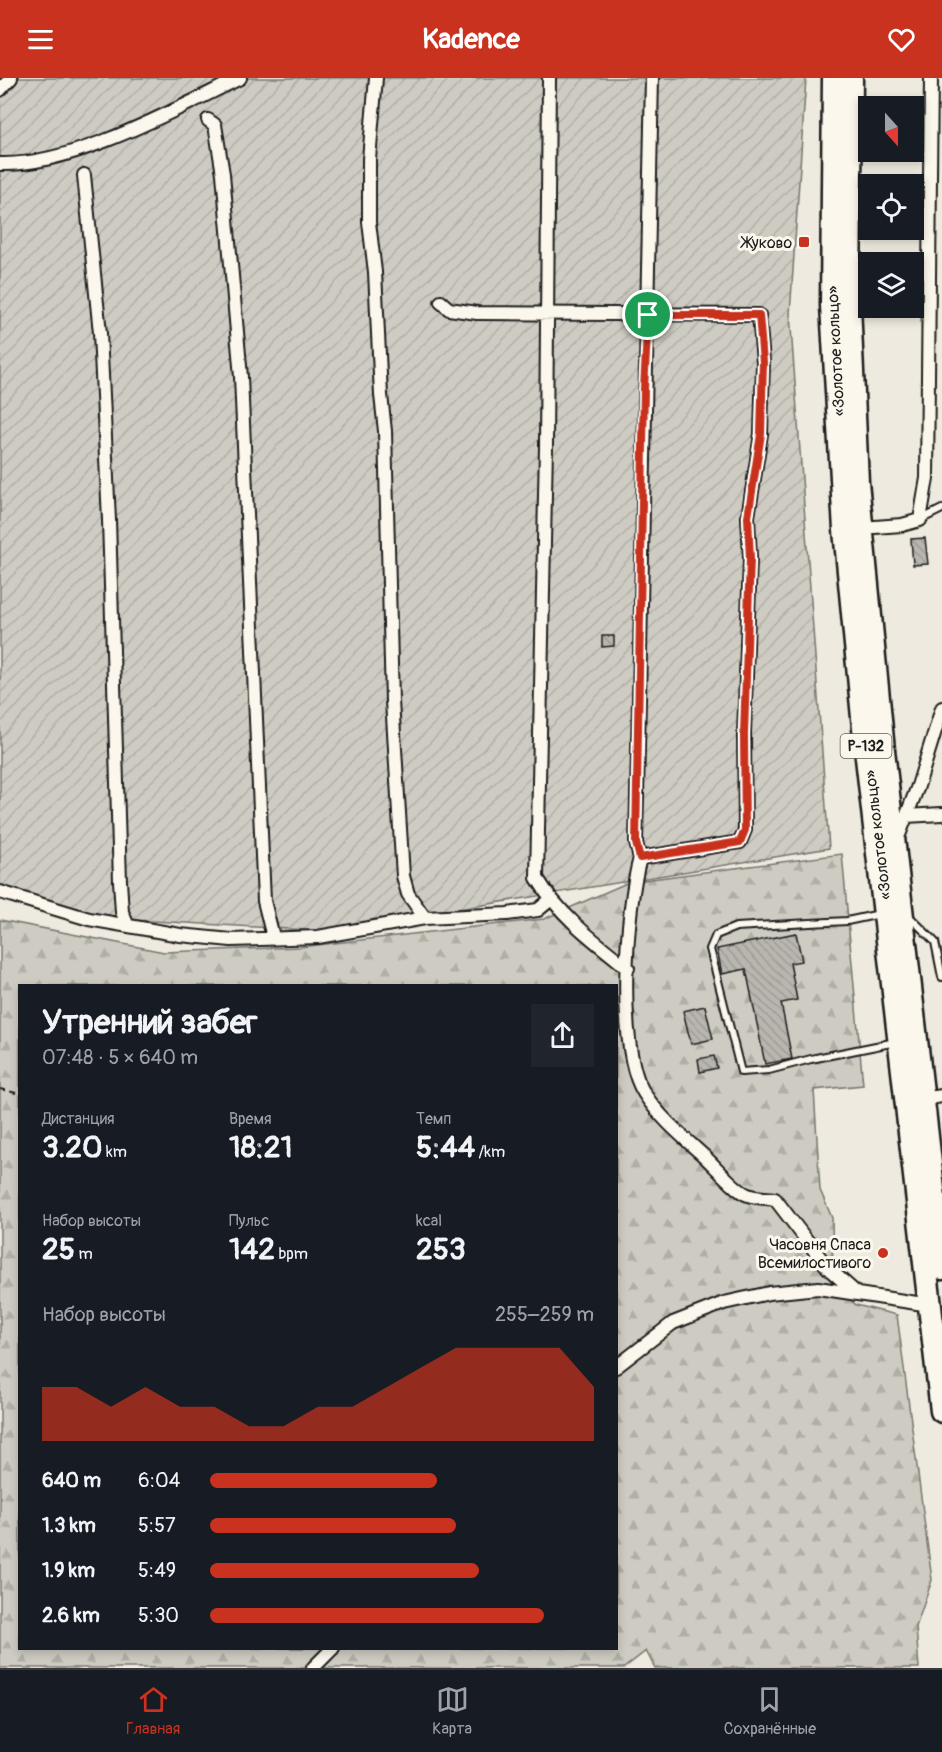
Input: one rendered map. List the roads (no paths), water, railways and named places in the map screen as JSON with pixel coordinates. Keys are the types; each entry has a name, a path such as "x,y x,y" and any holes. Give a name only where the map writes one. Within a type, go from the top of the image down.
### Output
{"highway":[{"name":"«Золотое кольцо»","path":"834,78 832,305 841,483 880,866 894,912 932,1098 942,1268"},
{"name":"«Золотое кольцо»","path":"851,78 849,305 861,528 894,847 894,912 900,1042 942,1411"}],"street":[{"path":"0,90 11,78"},
{"path":"0,164 20,165 66,154 133,128 240,78"},
{"path":"375,78 369,159 369,222 375,272 385,431 392,702 403,876 408,894 425,918"},
{"path":"549,78 537,878 550,900 589,937 628,968"},
{"path":"652,78 636,843 640,858 628,925 628,1018 633,1064 643,1092 670,1125 746,1195 775,1199 828,1268 854,1291"},
{"path":"861,528 902,525 920,520 927,478 931,78"},
{"path":"208,120 215,125 223,174 241,377 264,900 273,937"},
{"path":"84,176 100,333 109,520 120,881 122,912 128,926"},
{"path":"441,302 449,309 477,312 759,315 763,362 761,434 748,517 750,558 744,734 745,830 740,842 640,858"},
{"path":"880,866 894,847 942,708"},
{"path":"906,816 942,814"},
{"path":"0,892 89,919 231,940 318,937 425,918 538,910 550,900"},
{"path":"618,1365 673,1323 724,1303 769,1293 818,1288 854,1291 930,1305"},
{"path":"313,1668 331,1650"}],"lane":[{"path":"920,520 942,509"},
{"path":"900,1042 811,1059 770,1070 741,1072 710,949 716,935 736,927 847,921 894,912 925,929 935,942 942,977"}],"place":[{"name":"Жуково","path":"804,242"},
{"name":"Часовня Спаса Всемилостивого","path":"883,1253"}]}
